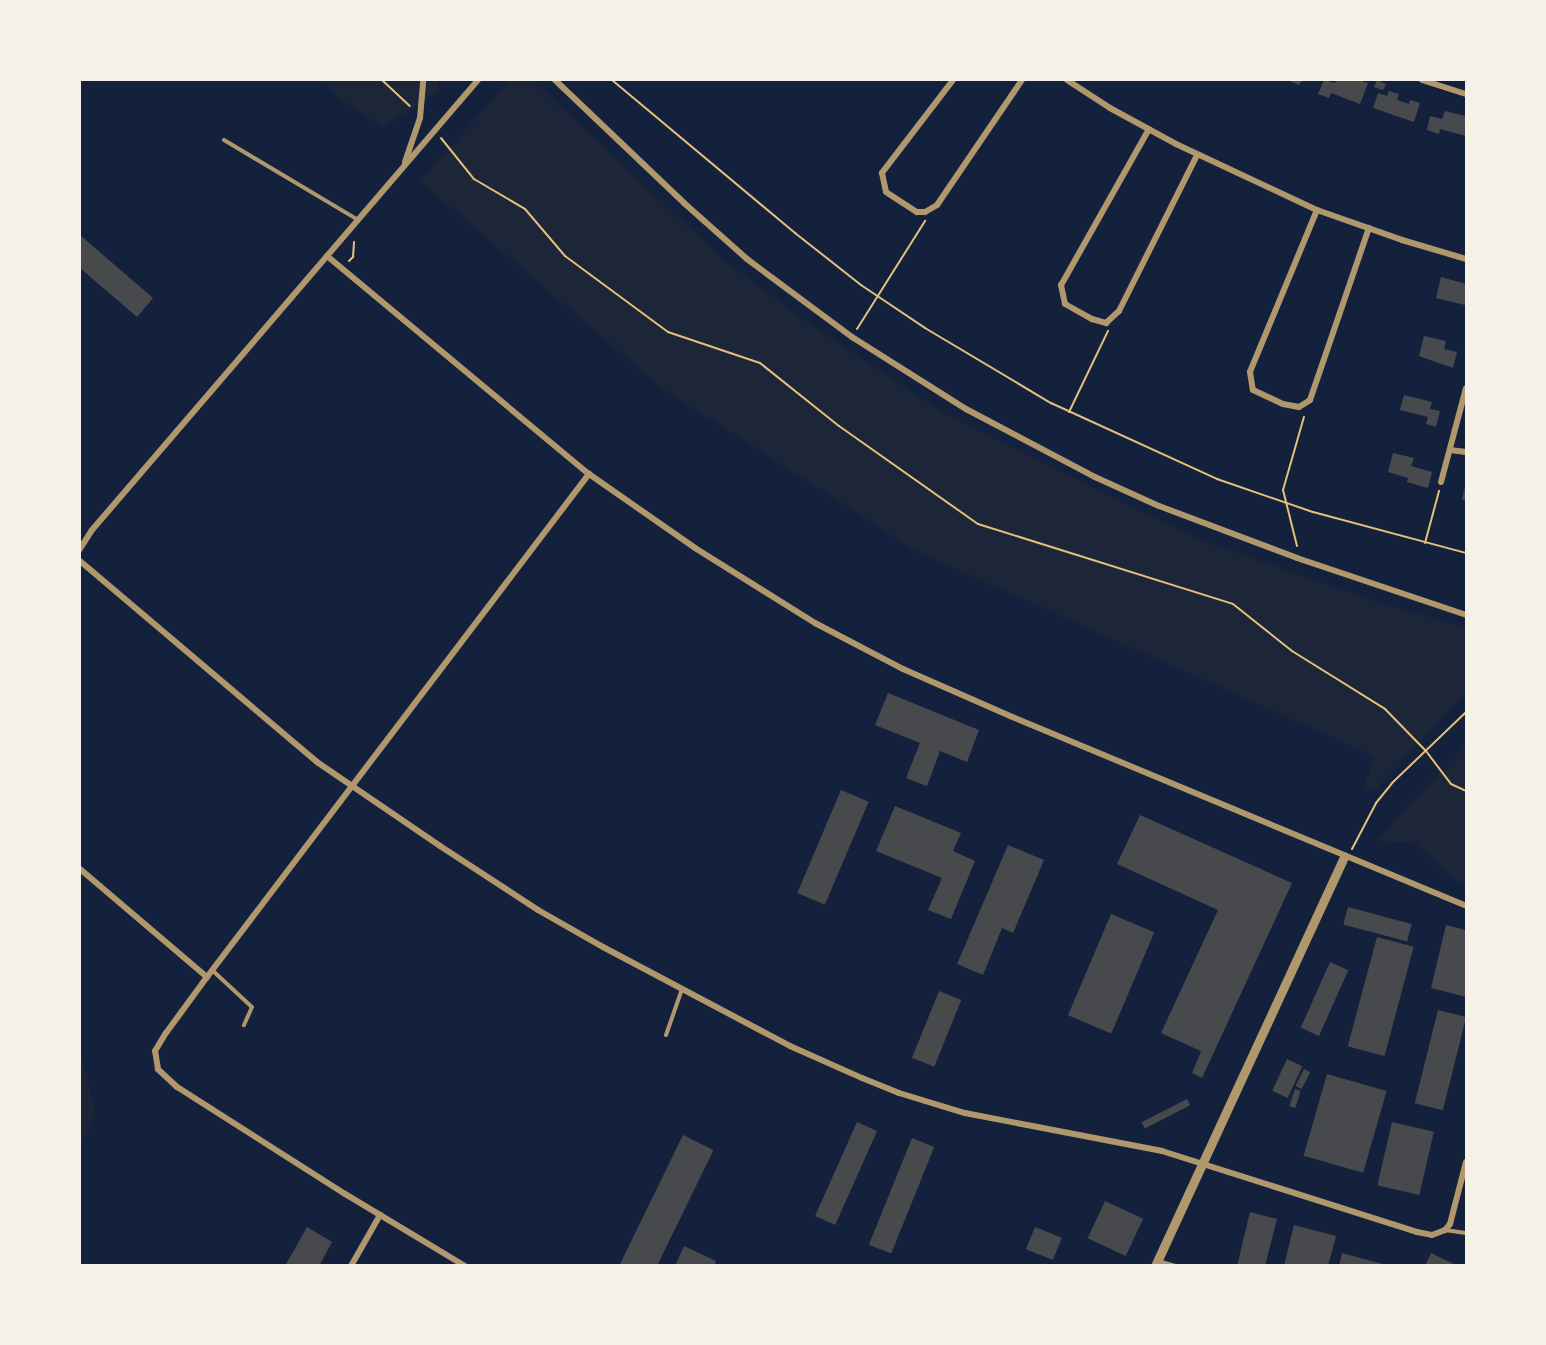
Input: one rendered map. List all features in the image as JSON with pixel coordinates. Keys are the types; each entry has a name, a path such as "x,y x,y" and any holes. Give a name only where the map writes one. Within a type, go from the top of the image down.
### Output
{"street":[{"path":"403,168 420,115 423,80"},
{"path":"80,549 106,512 478,80"},
{"path":"555,80 684,203 747,259 852,337 966,410 1095,477 1159,506 1297,558 1467,615"},
{"path":"952,80 882,173 886,192 917,212 925,212 936,205 1022,80"},
{"path":"1067,80 1149,129 1197,154 1317,210 1467,258"},
{"path":"1422,80 1467,94"},
{"path":"1149,129 1061,285 1065,304 1092,319 1106,323 1119,310 1197,154"},
{"path":"1317,210 1250,372 1251,384 1258,394 1283,404 1299,407 1310,400 1369,228"},
{"path":"327,256 589,474 695,548 815,623 903,669 1467,906"},
{"path":"1441,482 1467,388"},
{"path":"1450,450 1467,452"},
{"path":"465,1266 177,1087 158,1069 155,1056 159,1043 212,970 589,474"},
{"path":"80,561 317,762 352,786 538,910 790,1046 899,1093 965,1113 1140,1146 1432,1235 1445,1230 1450,1224 1467,1162"},
{"path":"1156,1263 1344,856"},
{"path":"80,869 207,977"},
{"path":"351,1266 380,1215"}],"lane":[{"path":"224,140 358,220"},
{"path":"212,970 252,1007 244,1025"},
{"path":"666,1035 682,989"},
{"path":"1445,1230 1467,1233"},
{"path":"1156,1263 1175,1266"}],"path":[{"path":"382,80 420,115"},
{"path":"612,80 795,233 878,296 925,328 1069,412 1180,463 1285,503 1467,554"},
{"path":"435,130 474,179 525,208 565,256 668,332 760,363 839,426 978,525 1233,604 1292,651 1385,709 1426,751 1452,784 1467,791"},
{"path":"852,337 926,224 925,212"},
{"path":"1069,412 1108,334 1106,323"},
{"path":"1297,558 1296,536 1285,503 1283,487 1305,419 1299,407"},
{"path":"1425,543 1441,482"},
{"path":"1344,856 1354,847 1376,803 1467,712"}],"shaded area":[{"path":"323,80 439,80 438,92 383,127 338,97"},
{"path":"510,80 532,80 727,263 805,321 943,413 1197,539 1386,605 1466,627 1466,692 1374,792 1364,788 1374,756 918,552 662,388 420,181"},
{"path":"1466,745 1466,886 1457,881 1415,843 1376,841"},
{"path":"80,1048 96,1114 80,1146"}],"building":[{"path":"1287,80 1302,80 1299,85"},
{"path":"1324,80 1335,83 1336,80 1358,80 1368,83 1360,104 1331,93 1329,98 1318,94"},
{"path":"1377,80 1386,84 1383,90 1374,87"},
{"path":"1389,91 1399,94 1397,100 1409,104 1410,100 1420,103 1414,122 1373,108 1378,93 1387,96"},
{"path":"1445,111 1466,116 1466,136 1440,129 1439,134 1427,130 1430,116 1442,119"},
{"path":"80,235 153,298 137,317 80,268"},
{"path":"1441,277 1466,284 1465,305 1436,298"},
{"path":"1424,336 1446,341 1444,349 1457,352 1453,368 1419,356"},
{"path":"1404,395 1432,402 1430,409 1440,411 1436,427 1426,424 1428,417 1400,410"},
{"path":"1393,453 1414,458 1411,466 1432,472 1428,488 1407,482 1408,478 1388,472"},
{"path":"1466,483 1466,501 1462,499"},
{"path":"888,693 979,730 967,762 940,751 927,786 906,778 920,743 875,725"},
{"path":"841,790 869,802 825,905 797,893"},
{"path":"895,806 961,833 953,851 975,861 951,919 928,910 942,878 876,851"},
{"path":"1140,815 1292,883 1202,1078 1192,1073 1201,1051 1161,1033 1218,910 1117,864"},
{"path":"1008,845 1044,860 1013,933 1002,928 983,975 957,964"},
{"path":"1348,907 1412,924 1407,941 1343,924"},
{"path":"1111,914 1154,932 1111,1034 1068,1015"},
{"path":"1446,925 1466,930 1466,997 1431,988"},
{"path":"1377,937 1414,947 1384,1056 1348,1046"},
{"path":"1330,962 1348,970 1319,1036 1301,1028"},
{"path":"939,991 961,1000 934,1067 912,1058"},
{"path":"1438,1010 1466,1017 1443,1110 1415,1103"},
{"path":"1287,1059 1302,1066 1288,1098 1272,1091"},
{"path":"1304,1069 1310,1072 1302,1089 1295,1086"},
{"path":"1327,1074 1387,1091 1363,1173 1304,1156"},
{"path":"1295,1089 1301,1091 1295,1108 1289,1106"},
{"path":"1187,1099 1190,1105 1145,1128 1142,1122"},
{"path":"857,1122 877,1131 835,1225 815,1216"},
{"path":"1392,1122 1434,1132 1419,1195 1377,1185"},
{"path":"683,1135 714,1150 657,1266 619,1266"},
{"path":"912,1138 934,1147 891,1254 869,1245"},
{"path":"1105,1201 1143,1219 1126,1256 1088,1238"},
{"path":"1250,1212 1277,1219 1265,1266 1237,1266"},
{"path":"1294,1225 1336,1236 1328,1266 1284,1266"},
{"path":"307,1227 332,1242 319,1266 285,1266"},
{"path":"1035,1227 1062,1238 1053,1260 1026,1249"},
{"path":"684,1246 716,1261 714,1266 675,1266"},
{"path":"1342,1253 1386,1265 1386,1266 1339,1266"},
{"path":"1431,1253 1458,1266 1425,1266"}]}
